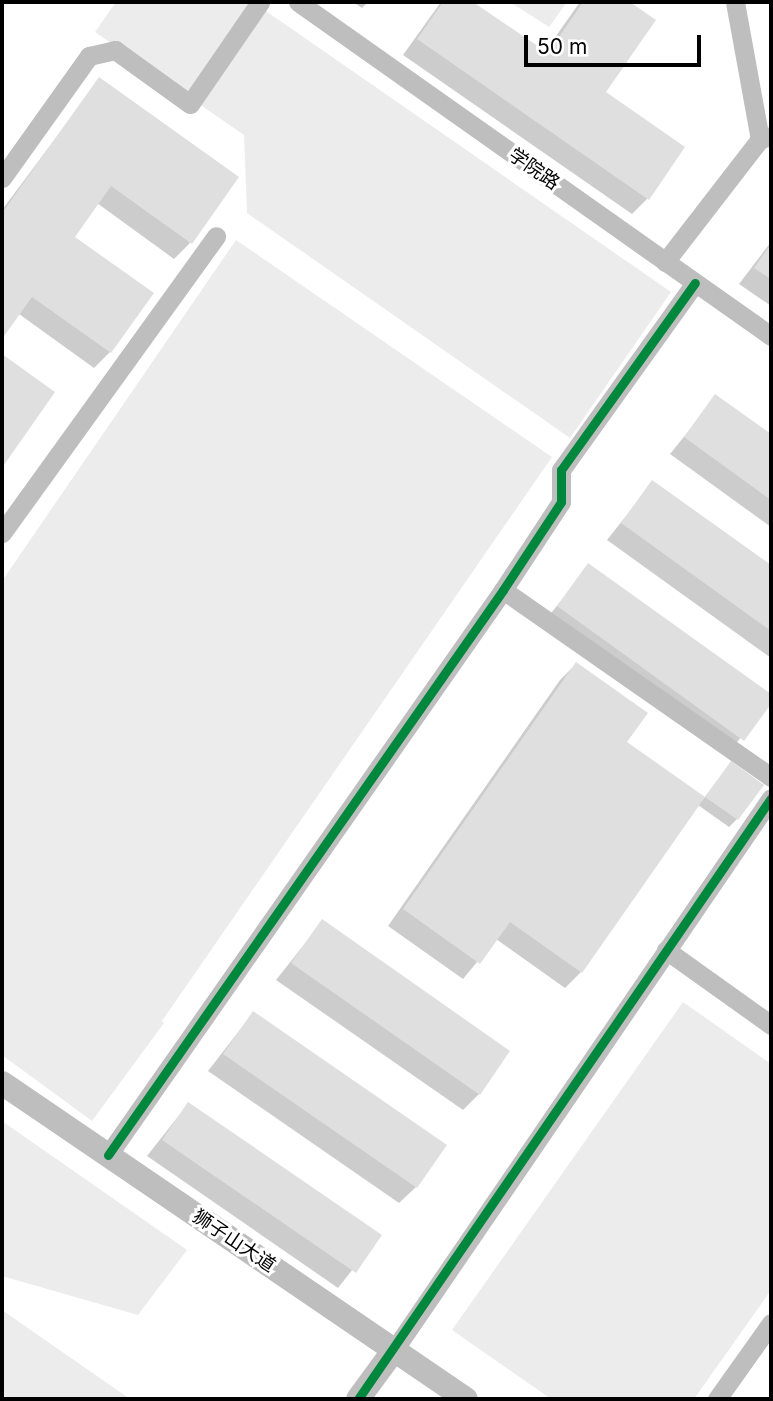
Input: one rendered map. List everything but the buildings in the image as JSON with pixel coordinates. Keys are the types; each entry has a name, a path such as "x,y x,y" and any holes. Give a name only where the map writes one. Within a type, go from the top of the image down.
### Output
{"street":[{"path":"2,178 89,56 115,50 190,104 260,2"},
{"name":"学院路","path":"298,2 771,336"},
{"path":"666,262 766,138 735,2"},
{"path":"2,533 216,236"},
{"path":"108,1155 503,590 562,502 561,470 695,283"},
{"path":"503,590 771,776"},
{"path":"358,1399 771,798"},
{"path":"666,950 771,1025"},
{"name":"狮子山大道","path":"2,1083 466,1399"},
{"path":"717,1399 771,1323"}],"shaded area":[{"path":"116,2 253,2 671,292 570,438 247,213 244,135 95,32"},
{"path":"510,2 567,2 549,27"},
{"path":"236,240 552,457 162,1021 164,1023 92,1121 2,1055 2,581"},
{"path":"683,1002 771,1064 771,1290 694,1399 551,1399 452,1330"},
{"path":"2,1121 187,1250 138,1315 2,1276"},
{"path":"2,1310 130,1399 2,1399"}],"cycle path":[{"path":"108,1155 503,590 561,502 561,470 695,283"},
{"path":"358,1399 771,798"}]}
